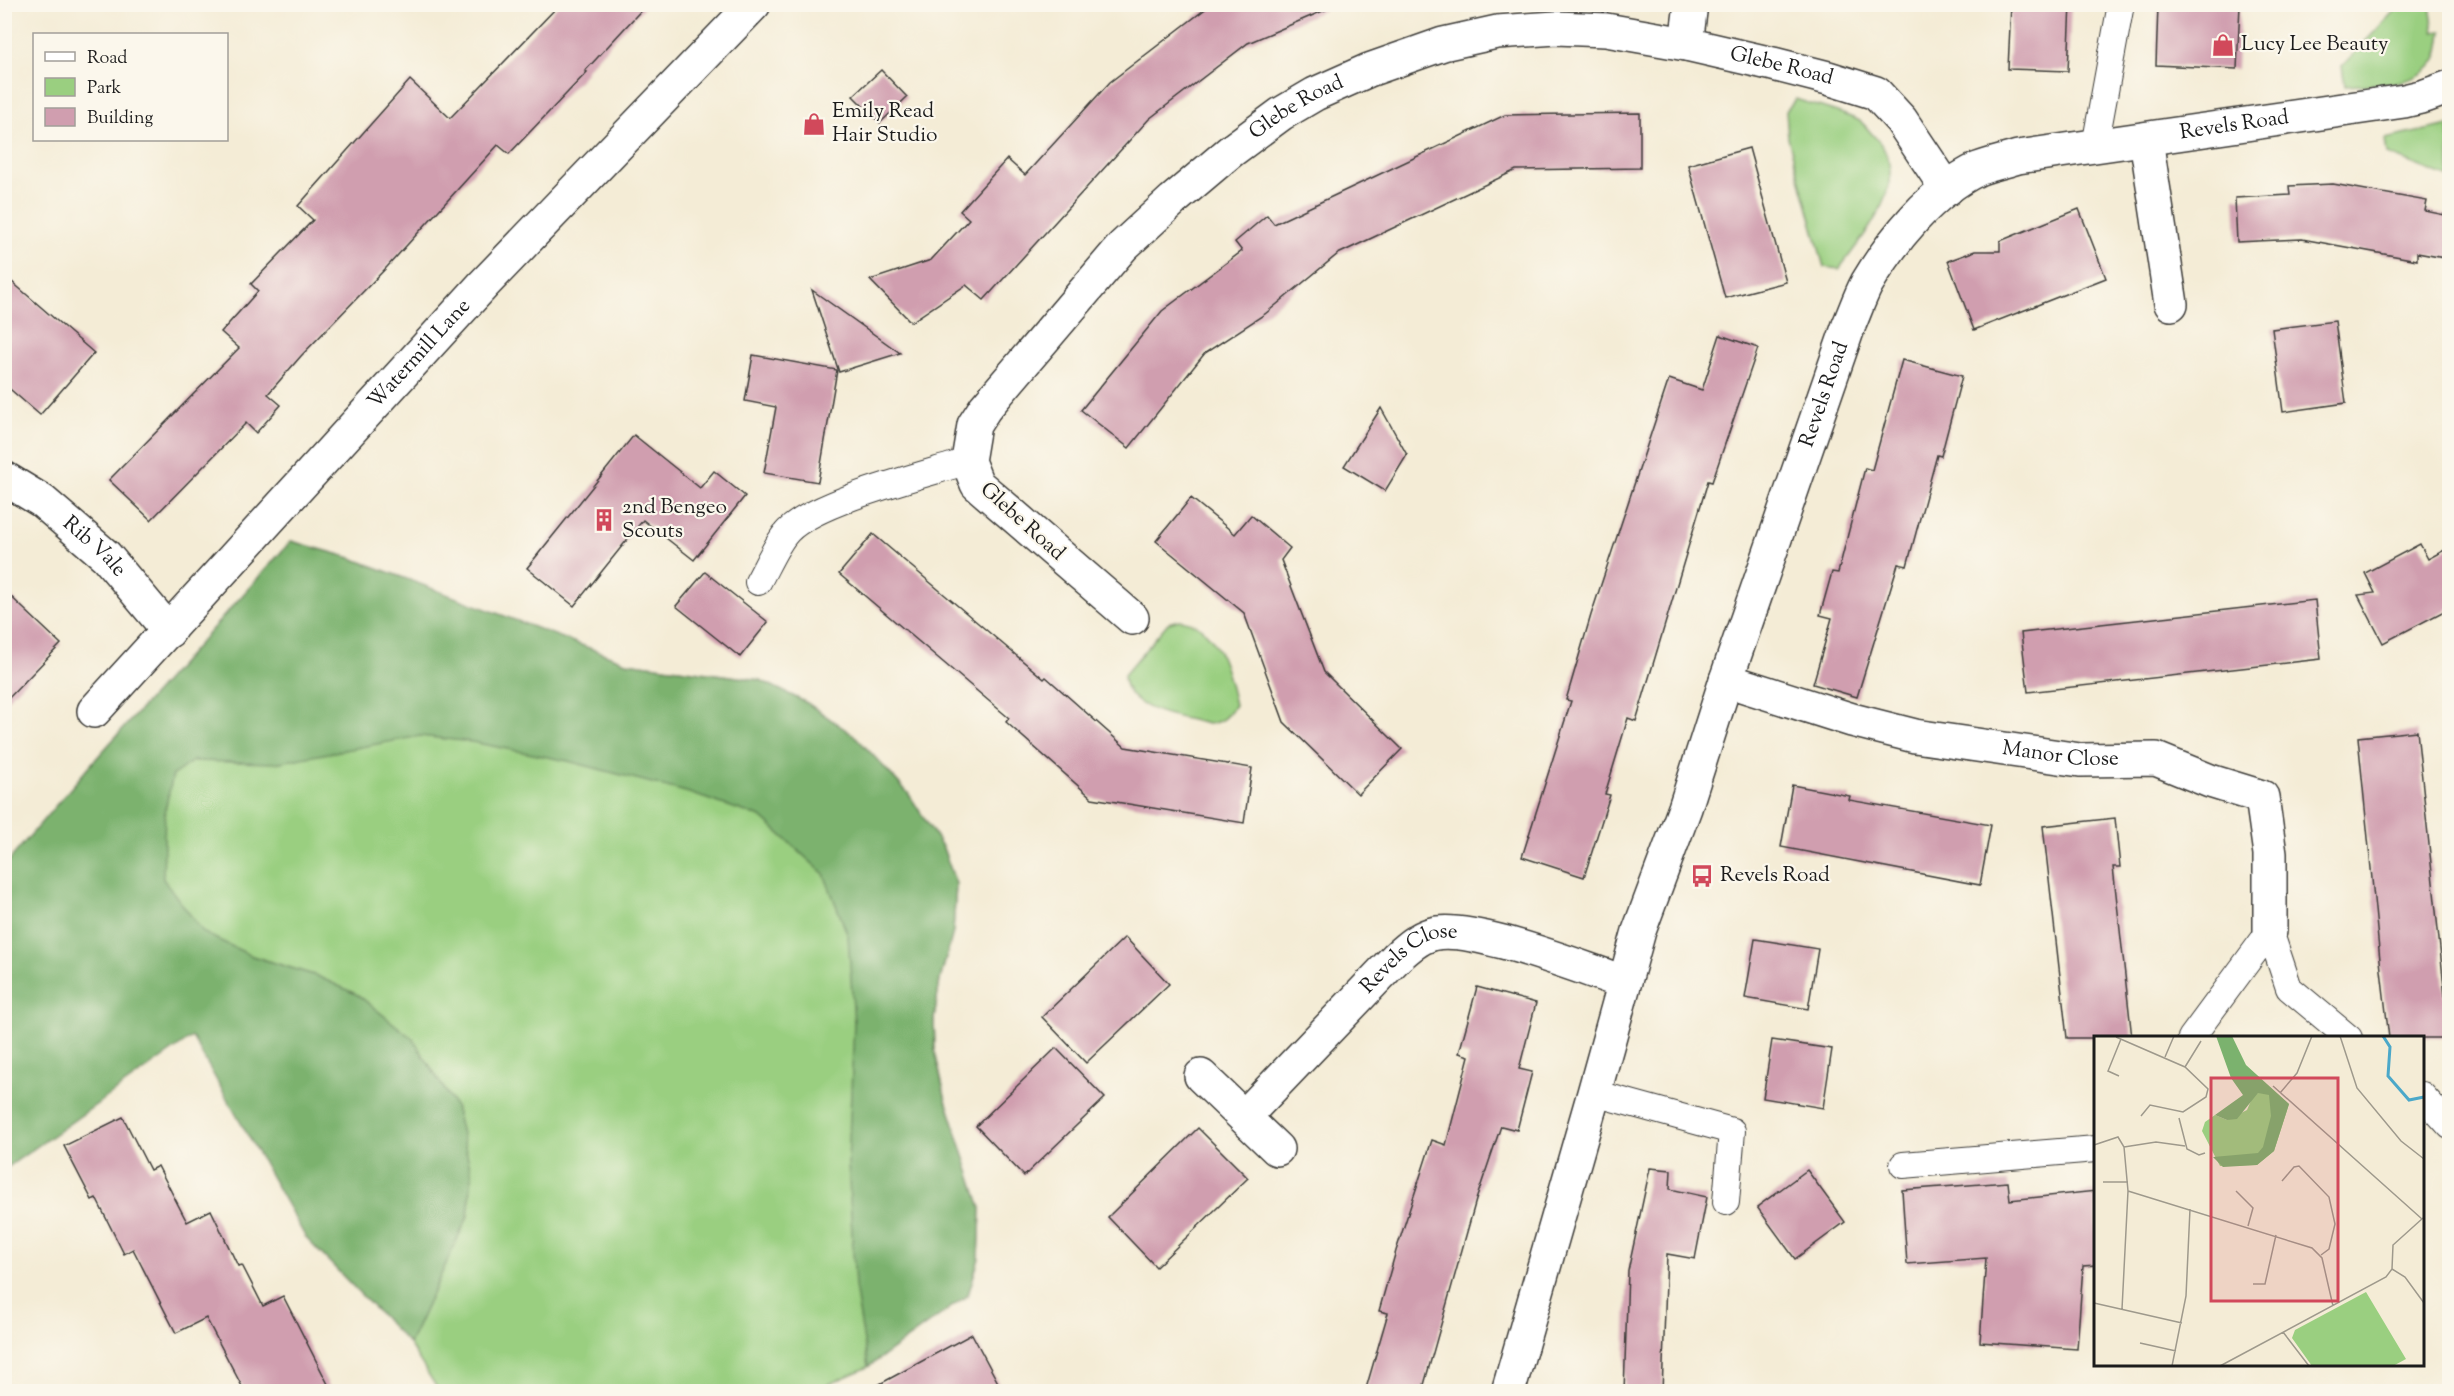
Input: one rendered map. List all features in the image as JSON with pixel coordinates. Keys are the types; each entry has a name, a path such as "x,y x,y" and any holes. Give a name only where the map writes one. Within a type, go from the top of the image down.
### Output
{"street":[{"name":"Watermill Lane","path":"94,711 484,284 754,4"},
{"path":"1686,44 1691,4"},
{"name":"Glebe Road","path":"1132,618 977,484 968,462 974,425 985,408 1123,246 1231,151 1281,114 1315,94 1369,70 1432,48 1497,32 1556,28 1606,30 1686,44 1828,78 1876,93 1901,120 1947,189"},
{"name":"Revels Road","path":"1508,1392 1639,931 1685,808 1726,680 1849,325 1866,284 1911,222 1947,189 1978,170 2018,158 2404,101 2450,87"},
{"path":"2146,139 2171,304"},
{"name":"Rib Vale","path":"4,478 42,501 106,556 169,631"},
{"name":"Manor Close","path":"1726,680 1852,720 1915,736 2080,760 2156,759 2210,781 2262,796 2270,854 2270,931"},
{"name":"Revels Close","path":"1244,1117 1397,957 1413,943 1432,934 1449,932 1478,934 1624,982"},
{"path":"1201,1076 1277,1149"}],"lane":[{"path":"2096,146 2121,4"},
{"path":"758,582 787,531 807,516 849,499 968,462"},
{"path":"2192,1036 2270,931"},
{"path":"2270,931 2289,988 2347,1036"},
{"path":"1594,1093 1732,1131 1726,1202"},
{"path":"2424,1097 2450,1126"},
{"path":"1904,1165 2094,1149"}],"green space":[{"path":"2400,5 2430,5 2434,32 2442,31 2436,59 2428,69 2407,80 2395,83 2345,86 2342,66"},
{"path":"1796,99 1858,120 1886,152 1890,170 1888,187 1882,205 1873,223 1839,269 1824,267 1788,138 1786,111"},
{"path":"2449,125 2449,178 2387,154 2385,139"},
{"path":"291,541 351,558 626,662 760,680 807,703 856,737 908,793 943,848 956,884 953,932 940,980 934,1019 935,1052 945,1097 981,1208 979,1258 968,1295 868,1367 813,1391 439,1391 409,1344 468,1216 472,1175 455,1106 413,1039 317,976 252,956 204,934 146,859 86,770"},
{"path":"291,541 351,558 626,662 760,680 807,703 856,737 908,793 943,848 956,884 953,932 940,980 934,1019 935,1052 945,1097 981,1208 979,1258 968,1295 868,1367 855,1286 848,1163 854,1023 848,936 824,874 761,817 686,792 568,761 472,742 420,736 275,763 193,761 173,775 165,810 163,879 204,933 252,956 317,976 358,995 413,1039 455,1106 472,1175 468,1216 409,1344 306,1238 192,1037 5,1169 5,865 86,770"},
{"path":"1179,620 1192,623 1203,630 1212,640 1224,665 1235,705 1227,716 1217,722 1207,724 1155,710 1143,705 1126,687 1124,675 1168,623"}],"building":[{"path":"560,4 647,4 585,71 587,72 509,154 498,145 387,267 301,356 268,394 281,405 256,433 246,423 151,520 109,480 239,348 221,332 258,291 251,284 313,220 298,206 410,80 450,118"},
{"path":"1212,4 1339,4 1248,43 1149,119 984,300 966,285 911,322 870,280 931,260 969,219 960,211 1007,159 1025,175 1110,82"},
{"path":"2011,4 2071,4 2068,71 2008,69"},
{"path":"2158,5 2240,5 2237,69 2156,65"},
{"path":"881,70 907,97 880,123 853,96"},
{"path":"1640,113 1640,168 1516,170 1338,254 1265,314 1205,353 1129,448 1081,410 1162,311 1242,251 1235,242 1267,215 1274,224 1505,115"},
{"path":"1749,148 1786,282 1725,298 1688,165"},
{"path":"2333,184 2427,201 2425,211 2450,216 2450,259 2417,253 2417,260 2302,239 2237,242 2235,198 2290,195 2289,186"},
{"path":"2079,209 2106,278 1974,330 1948,261 1975,251 2000,251 2000,241"},
{"path":"4,275 94,353 40,415 4,384"},
{"path":"812,290 900,353 839,372"},
{"path":"2335,321 2346,403 2283,412 2272,329"},
{"path":"1720,335 1758,348 1712,482 1708,481 1636,721 1628,718 1605,794 1610,795 1584,877 1522,857 1571,701 1566,700 1591,615 1669,379 1702,390"},
{"path":"753,355 837,370 818,482 764,473 776,407 745,401"},
{"path":"1902,360 1962,376 1941,456 1937,455 1907,566 1898,564 1857,697 1813,684 1832,618 1820,615 1832,572 1838,573 1865,468 1872,470"},
{"path":"1381,408 1407,455 1385,491 1344,466"},
{"name":"2nd Bengeo Scouts","path":"634,435 700,488 714,471 745,496 694,560 643,520 574,606 527,568"},
{"path":"1191,498 1235,534 1251,515 1290,548 1281,560 1324,672 1402,749 1358,794 1284,722 1244,613 1156,541"},
{"path":"873,534 1044,679 1046,677 1125,747 1252,768 1244,823 1092,798 1006,722 1009,718 839,574"},
{"path":"2420,544 2428,559 2450,547 2450,608 2383,643 2358,595 2375,593 2365,573"},
{"path":"705,572 768,622 740,657 676,606"},
{"path":"4,590 61,644 4,703"},
{"path":"2315,600 2321,659 2028,692 2021,633"},
{"path":"2417,731 2445,996 2450,996 2450,1038 2389,1036 2358,737"},
{"path":"1792,785 1850,796 1849,800 1991,825 1980,885 1781,847"},
{"path":"2115,818 2120,867 2113,867 2132,1036 2067,1038 2043,826"},
{"path":"1125,937 1169,984 1086,1063 1042,1017"},
{"path":"1755,939 1818,949 1808,1009 1745,998"},
{"path":"1477,987 1536,1003 1519,1069 1532,1072 1517,1130 1501,1126 1476,1200 1422,1392 1365,1392 1388,1313 1379,1311 1432,1140 1446,1145 1469,1056 1459,1053"},
{"path":"1772,1040 1832,1049 1823,1108 1763,1098"},
{"path":"1056,1048 1105,1098 1024,1176 976,1126"},
{"path":"123,1117 150,1170 158,1166 187,1222 211,1210 238,1266 242,1265 263,1306 283,1296 332,1392 245,1392 206,1318 176,1333 133,1249 124,1254 96,1198 92,1200 64,1146"},
{"path":"1198,1128 1248,1178 1156,1267 1108,1217"},
{"path":"1650,1168 1671,1170 1670,1189 1707,1197 1695,1259 1667,1254 1662,1392 1624,1392 1628,1271"},
{"path":"1807,1170 1845,1222 1795,1259 1757,1207"},
{"path":"2008,1182 2010,1200 2094,1191 2094,1265 2083,1266 2077,1349 1980,1342 1986,1258 1907,1264 1902,1190"},
{"path":"972,1334 1003,1392 865,1392"}],"place":[{"name":"Lucy Lee Beauty","path":"2223,45"},
{"name":"Emily Read Hair Studio","path":"814,124"},
{"name":"2nd Bengeo Scouts","path":"604,520"},
{"name":"Revels Road","path":"1702,876"}]}
